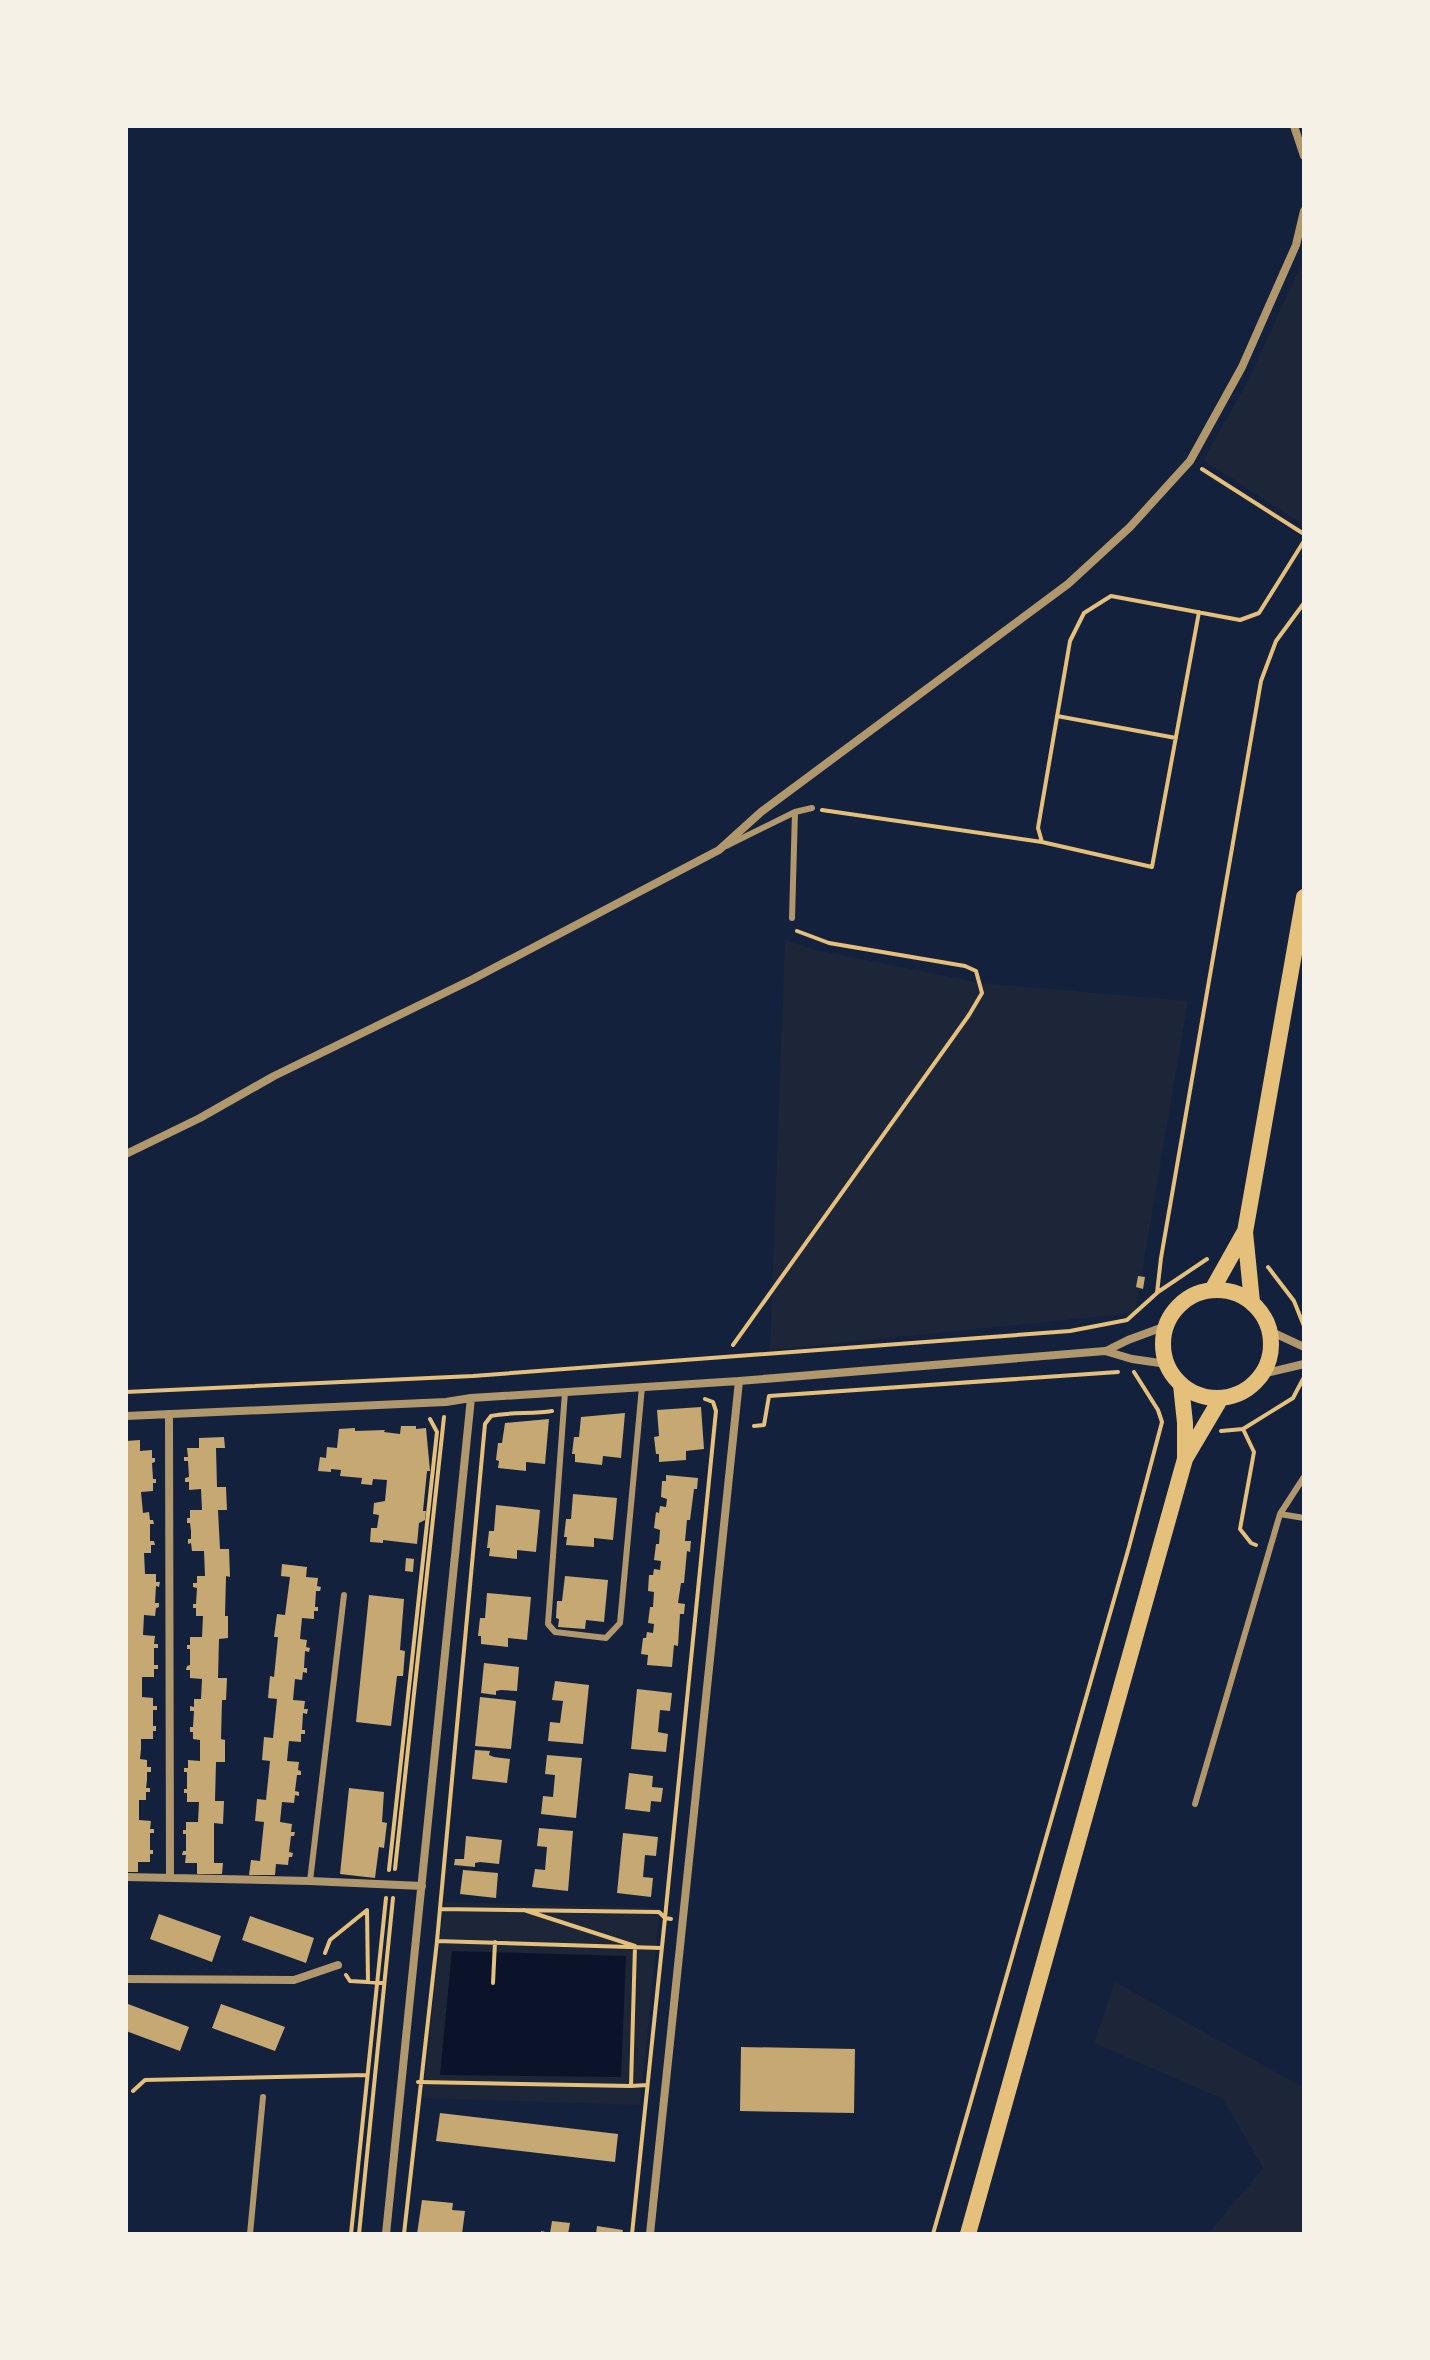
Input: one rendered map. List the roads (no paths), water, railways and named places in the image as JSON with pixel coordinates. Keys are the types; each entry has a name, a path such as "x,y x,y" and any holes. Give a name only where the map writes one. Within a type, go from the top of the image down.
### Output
{"main road":[{"path":"1252,1302 1245,1232 1304,897"},
{"path":"1212,1290 1245,1232"},
{"path":"1212,1290 1229,1291 1252,1302 1267,1320 1270,1331 1271,1353 1256,1382 1243,1392 1221,1398 1194,1394 1181,1385 1163,1354 1166,1326 1180,1304 1195,1294 1212,1290"},
{"path":"1181,1385 1185,1459"},
{"path":"968,2234 1185,1459 1221,1398"}],"street":[{"path":"1294,126 1304,156"},
{"path":"126,1154 200,1118 274,1076 473,979 719,850 761,812 1068,584 1130,527 1190,461 1242,367 1296,245 1304,211"},
{"path":"1105,1351 1166,1326"},
{"path":"1270,1331 1304,1347"},
{"path":"126,1416 446,1402 1105,1351 1167,1364"},
{"path":"1262,1374 1304,1364"},
{"path":"650,2234 739,1381"},
{"path":"386,2234 471,1398"},
{"path":"169,1414 170,1877"},
{"path":"126,1877 422,1886"},
{"path":"126,1979 294,1980 338,1965"}],"lane":[{"path":"719,850 795,812 812,808"},
{"path":"792,918 795,812"},
{"path":"565,1392 548,1624 555,1632 606,1638 620,1623 642,1387"},
{"path":"1195,1804 1280,1514 1304,1477"},
{"path":"1280,1514 1304,1518"},
{"path":"310,1881 344,1595"},
{"path":"250,2234 263,2097"}]}
